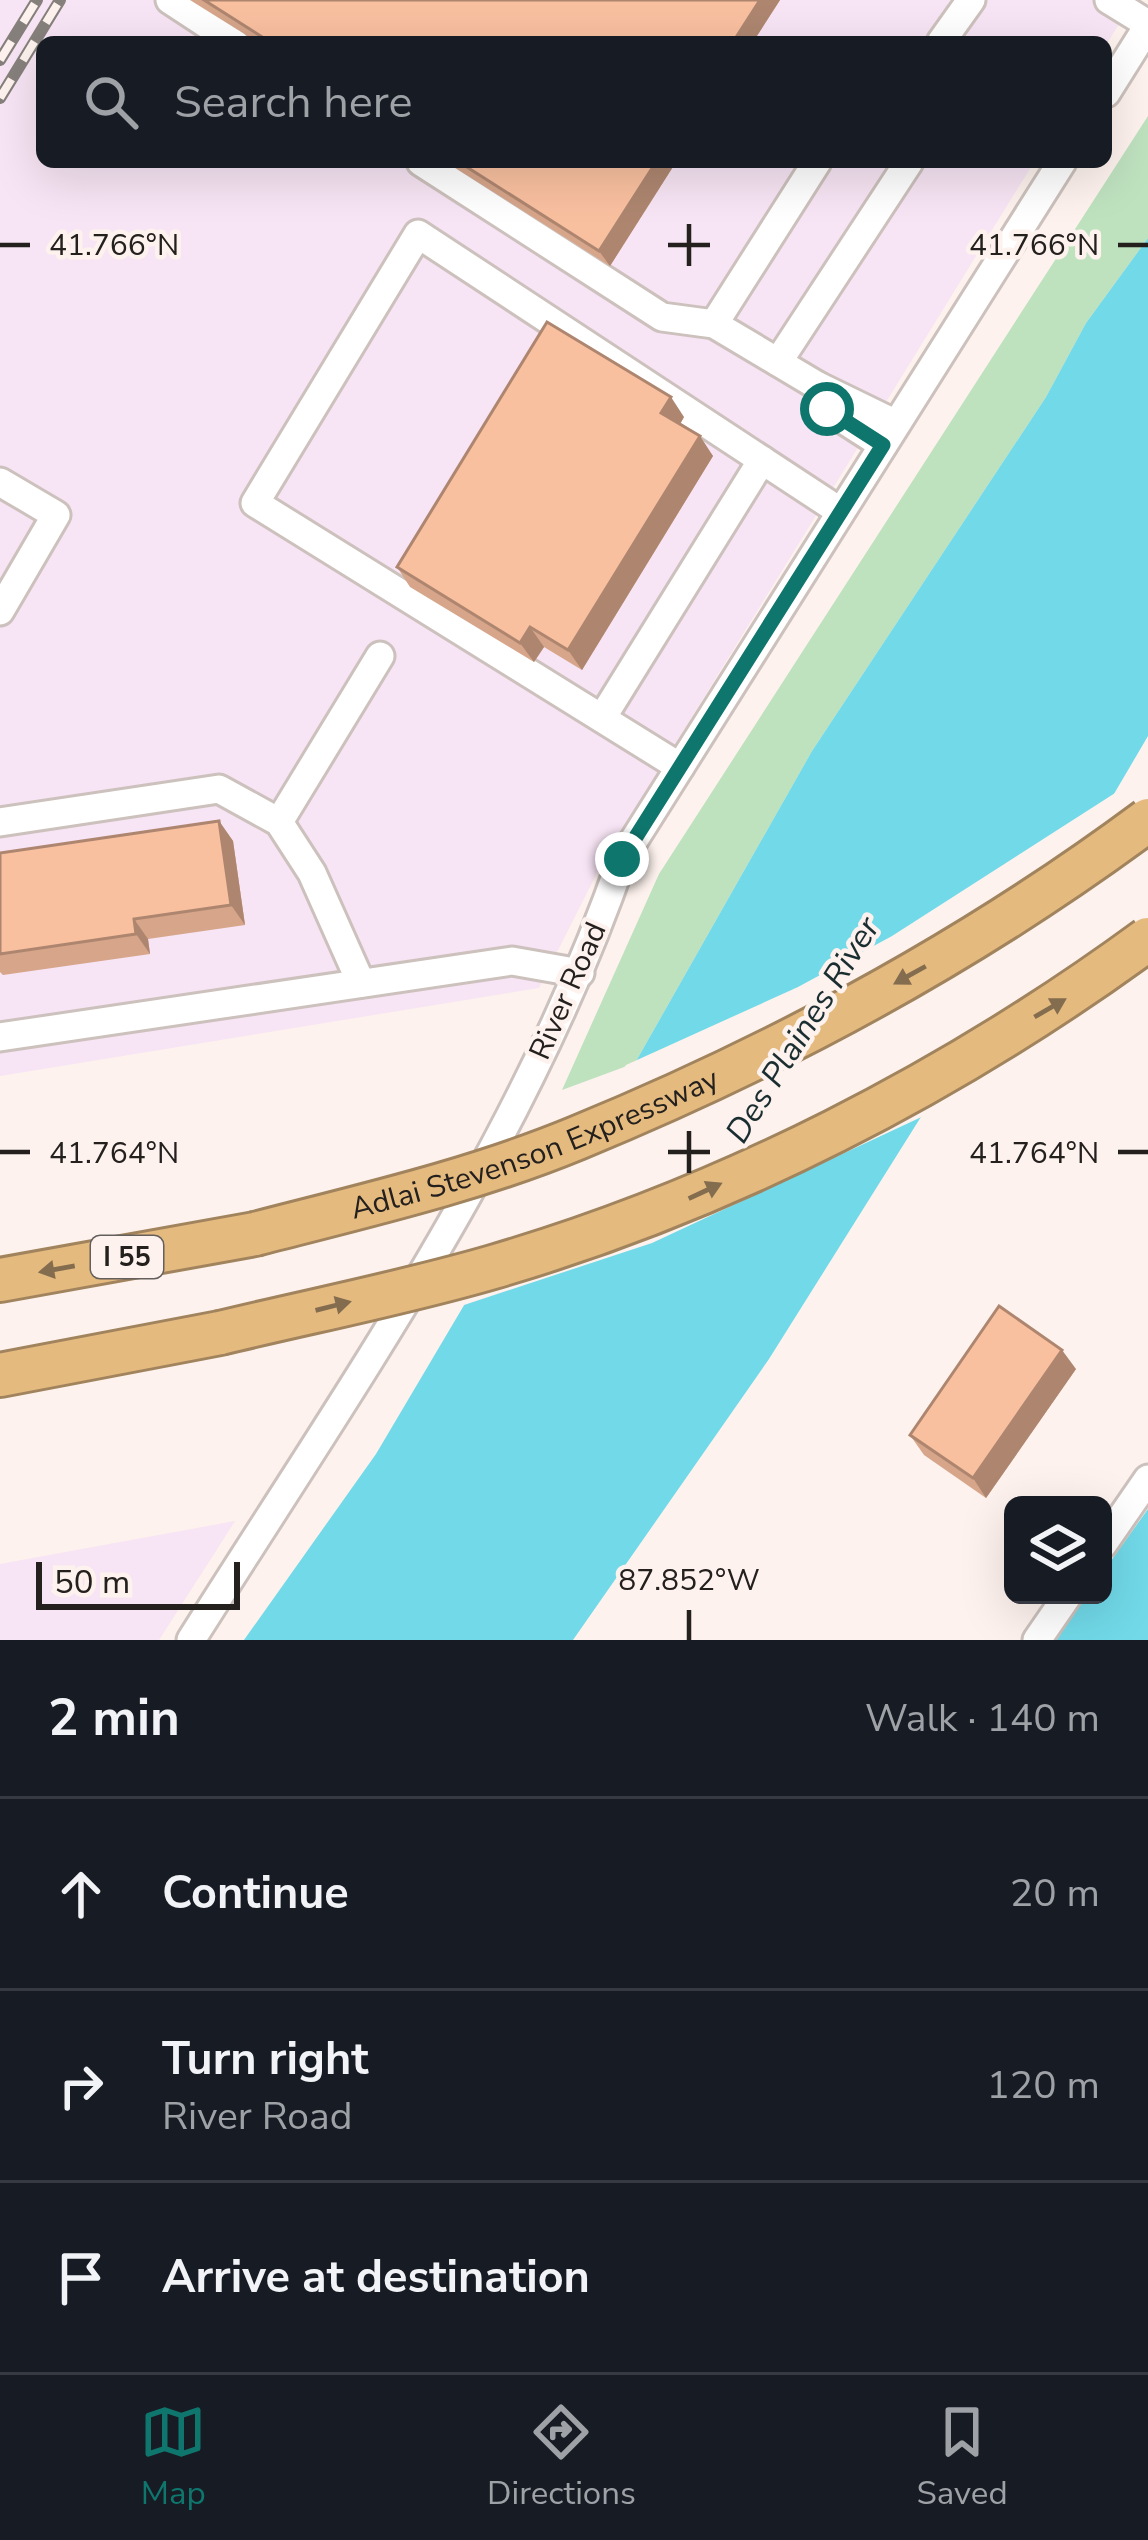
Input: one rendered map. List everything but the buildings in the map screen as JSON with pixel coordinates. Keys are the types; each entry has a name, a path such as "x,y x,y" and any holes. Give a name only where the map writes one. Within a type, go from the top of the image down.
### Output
{"highway":[{"name":"Adlai Stevenson Expressway","path":"0,1280 255,1234 433,1188 575,1139 742,1063 1036,903 1148,820"},
{"path":"0,1375 220,1333 494,1267 691,1198 867,1112 1065,999 1148,939"}],"street":[{"path":"170,0 225,36"},
{"path":"945,36 971,0"},
{"path":"1109,0 1148,25 1112,82"},
{"path":"430,168 662,317 714,324 890,435"},
{"path":"714,324 814,168"},
{"path":"778,362 905,168"},
{"name":"River Road","path":"190,1640 467,1203 580,973 622,859 838,510 1058,168"},
{"path":"680,766 255,502 418,234 838,510"},
{"path":"602,718 762,460"},
{"path":"0,482 56,515 0,610"},
{"path":"279,822 380,656"},
{"path":"0,823 219,789 279,822 313,873 361,983"},
{"path":"0,1037 512,961 580,973"},
{"path":"1112,1531 1148,1479"},
{"path":"1037,1640 1062,1604"}],"shaded area":[{"path":"0,0 1134,0 1112,36 36,36 36,168 1030,168 603,861 539,988 0,1076"},
{"path":"235,1521 159,1640 0,1640 0,1564"}],"green space":[{"path":"1148,116 1148,238 1086,323 1046,397 812,751 635,1063 562,1090 659,874"}],"water":[{"name":"Des Plaines River","path":"1148,238 1148,736 973,1034 769,1359 573,1640 244,1640 376,1454 476,1285 635,1063 812,751 1046,397 1086,323"},
{"path":"1148,1509 1148,1640 1055,1640 1081,1604 1112,1604 1112,1559"}],"pier":[{"path":"1126,786 930,1113 652,1243 455,1308 626,1065 798,987 892,936"}],"railway":[{"path":"0,60 37,0"},
{"path":"38,36 60,0"},
{"path":"0,98 36,39"}],"route":[{"path":"622,859 883,445 827,409"}]}
